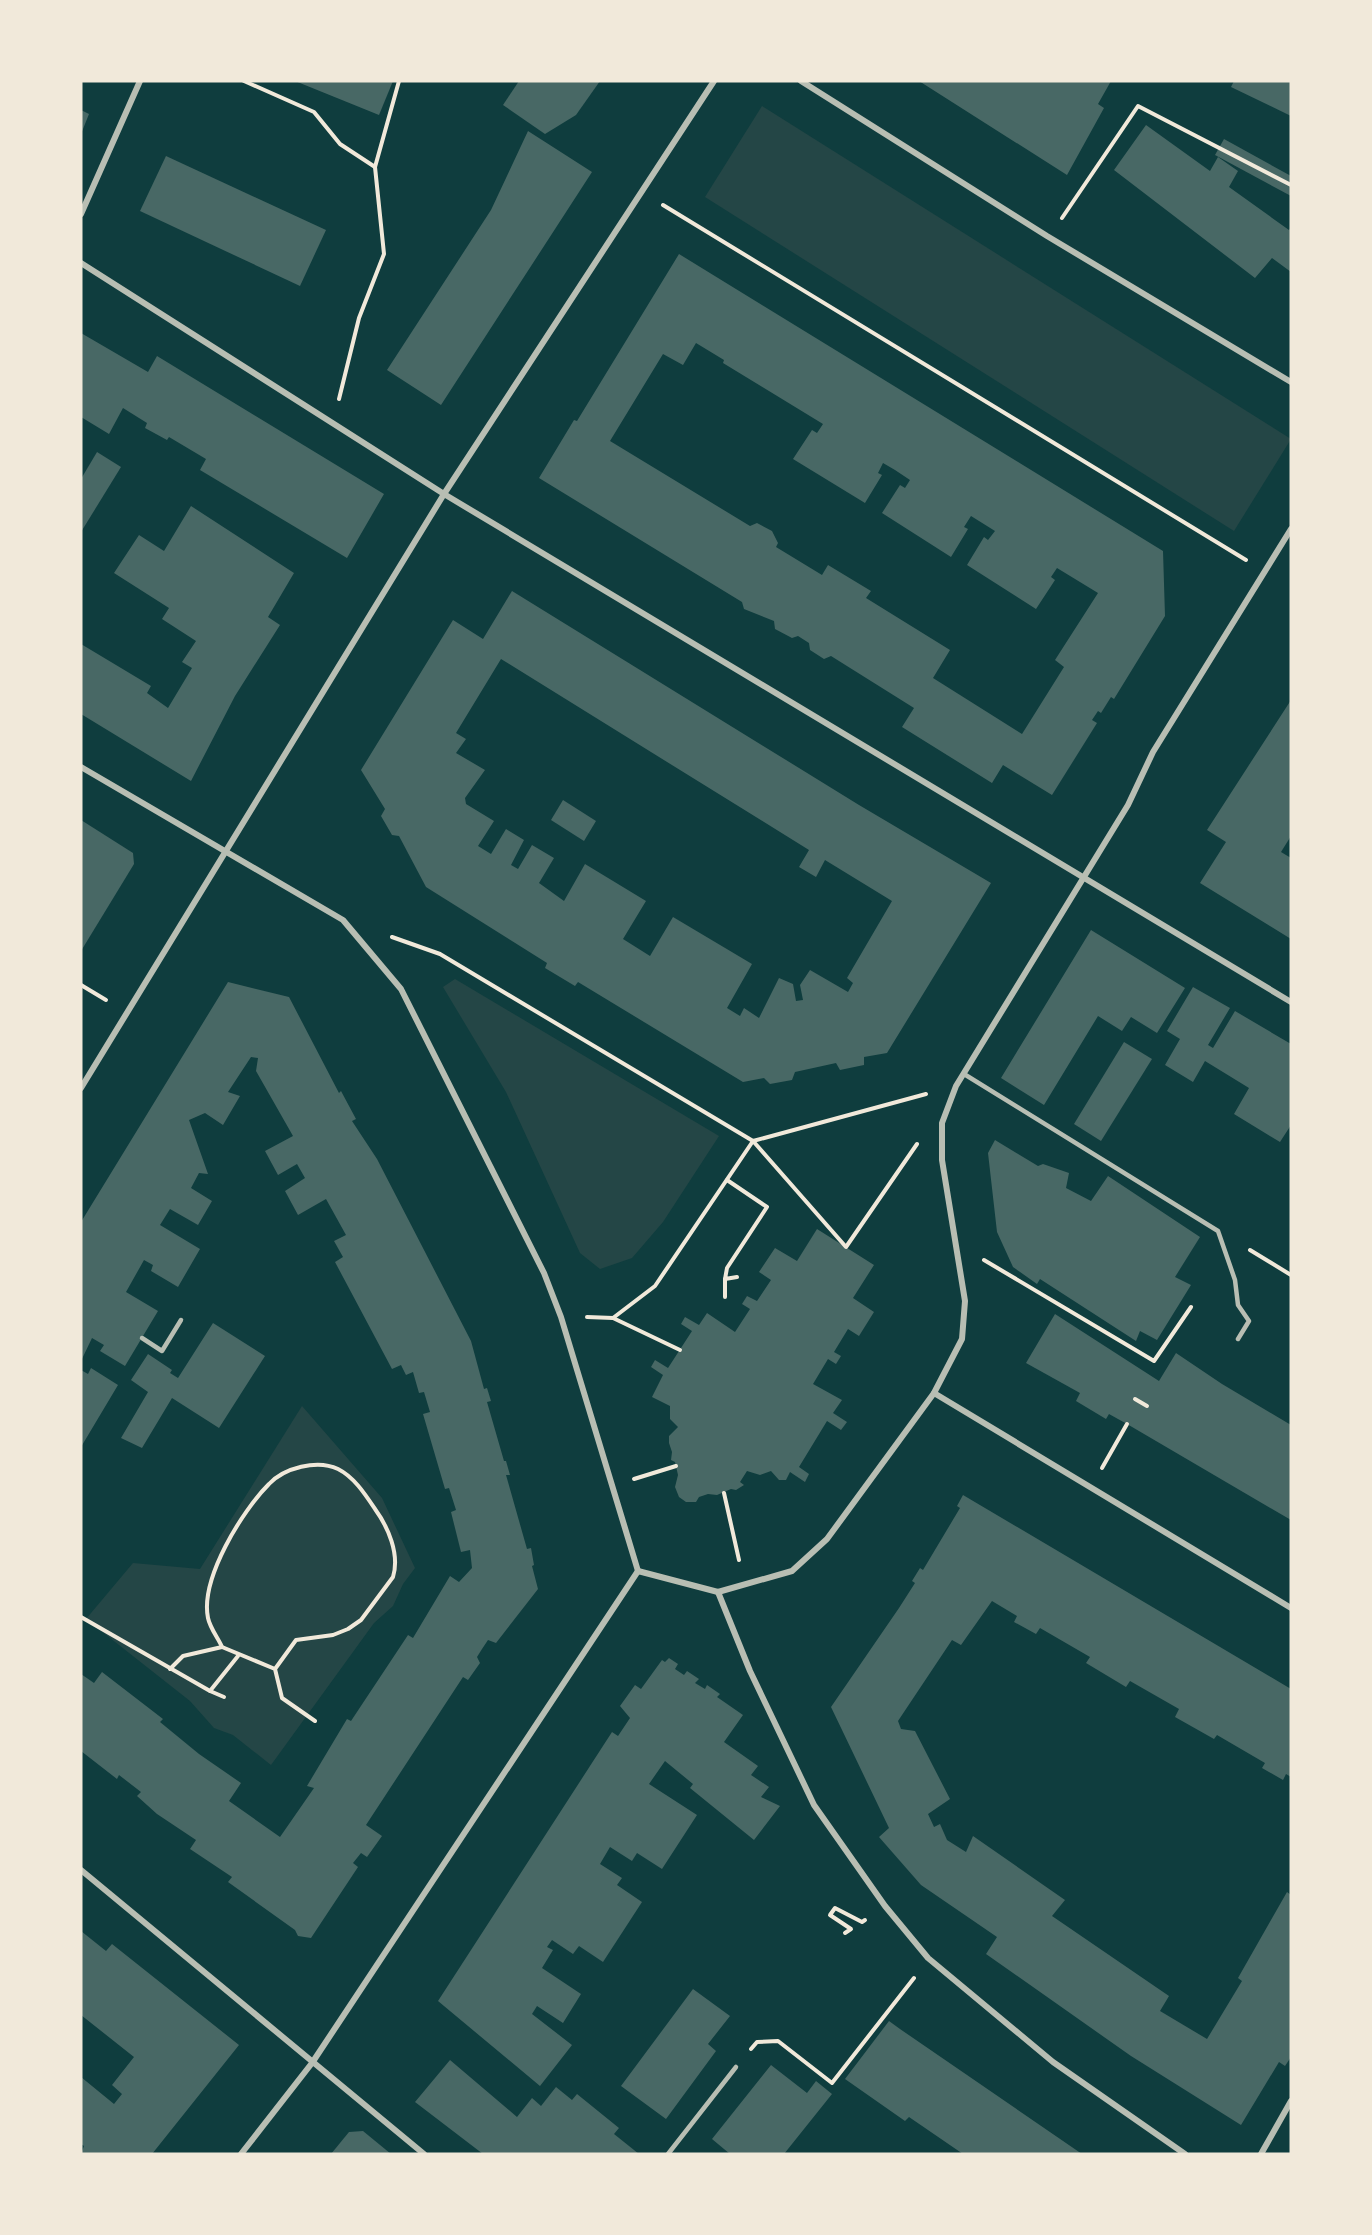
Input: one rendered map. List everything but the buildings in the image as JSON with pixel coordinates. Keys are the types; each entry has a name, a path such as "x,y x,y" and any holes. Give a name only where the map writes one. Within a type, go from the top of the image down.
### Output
{"street":[{"path":"81,214 140,81"},
{"path":"81,1088 227,853 444,494 714,81"},
{"path":"801,81 1047,236 1291,382"},
{"path":"81,263 444,494 1291,1002"},
{"path":"638,1570 718,1592 792,1571 827,1539 934,1393 962,1340 965,1301 942,1160 942,1123 956,1086 1128,805 1153,752 1291,530"},
{"path":"81,767 343,920 401,989 544,1273 561,1317 638,1570"},
{"path":"934,1393 1291,1608"},
{"path":"241,2154 312,2063 638,1570"},
{"path":"718,1592 750,1671 814,1804 885,1906 928,1958 1053,2062 1185,2154"},
{"path":"81,1870 424,2154"},
{"path":"1261,2154 1291,2101"}],"lane":[{"path":"964,1074 1218,1231 1235,1280 1238,1305 1249,1321 1238,1339"},
{"path":"142,1338 162,1351 181,1320"},
{"path":"668,2154 736,2067"}],"path":[{"path":"244,81 314,112 340,144 375,167"},
{"path":"333,423 359,318 384,254 375,167 399,81"},
{"path":"1047,236 1075,202 1100,159 1138,106 1291,185"},
{"path":"642,192 1265,571"},
{"path":"386,935 440,954 753,1142 846,1247 917,1143"},
{"path":"613,1318 655,1286 753,1142 956,1086"},
{"path":"725,1297 727,1268 766,1207 727,1180"},
{"path":"955,1242 1154,1361 1191,1307"},
{"path":"1247,1248 1291,1275"},
{"path":"725,1279 737,1277"},
{"path":"561,1317 613,1318 680,1350"},
{"path":"1135,1399 1147,1406"},
{"path":"1090,1488 1128,1424"},
{"path":"275,1669 238,1656 222,1647 208,1618 211,1580 248,1510 270,1482 289,1471 305,1466 337,1469 358,1485 382,1518 393,1542 396,1569 393,1577 361,1620 333,1635 296,1640 275,1669 282,1698 315,1722"},
{"path":"651,1473 676,1466"},
{"path":"723,1493 745,1584"},
{"path":"81,1617 170,1669 224,1697"},
{"path":"170,1669 183,1656 222,1647"},
{"path":"210,1691 238,1656"},
{"path":"845,1933 851,1929 830,1915 835,1908 862,1922 885,1906"},
{"path":"736,2067 757,2042 778,2041 832,2083 885,2018 928,1958"}],"shaded area":[{"path":"762,106 1291,439 1234,531 705,197"},
{"path":"455,979 719,1136 663,1222 632,1258 600,1269 580,1253 506,1092 443,987"},
{"path":"302,1406 382,1498 415,1568 403,1584 393,1606 374,1623 271,1765 233,1735 214,1728 190,1701 86,1619 133,1563 200,1569"}]}
